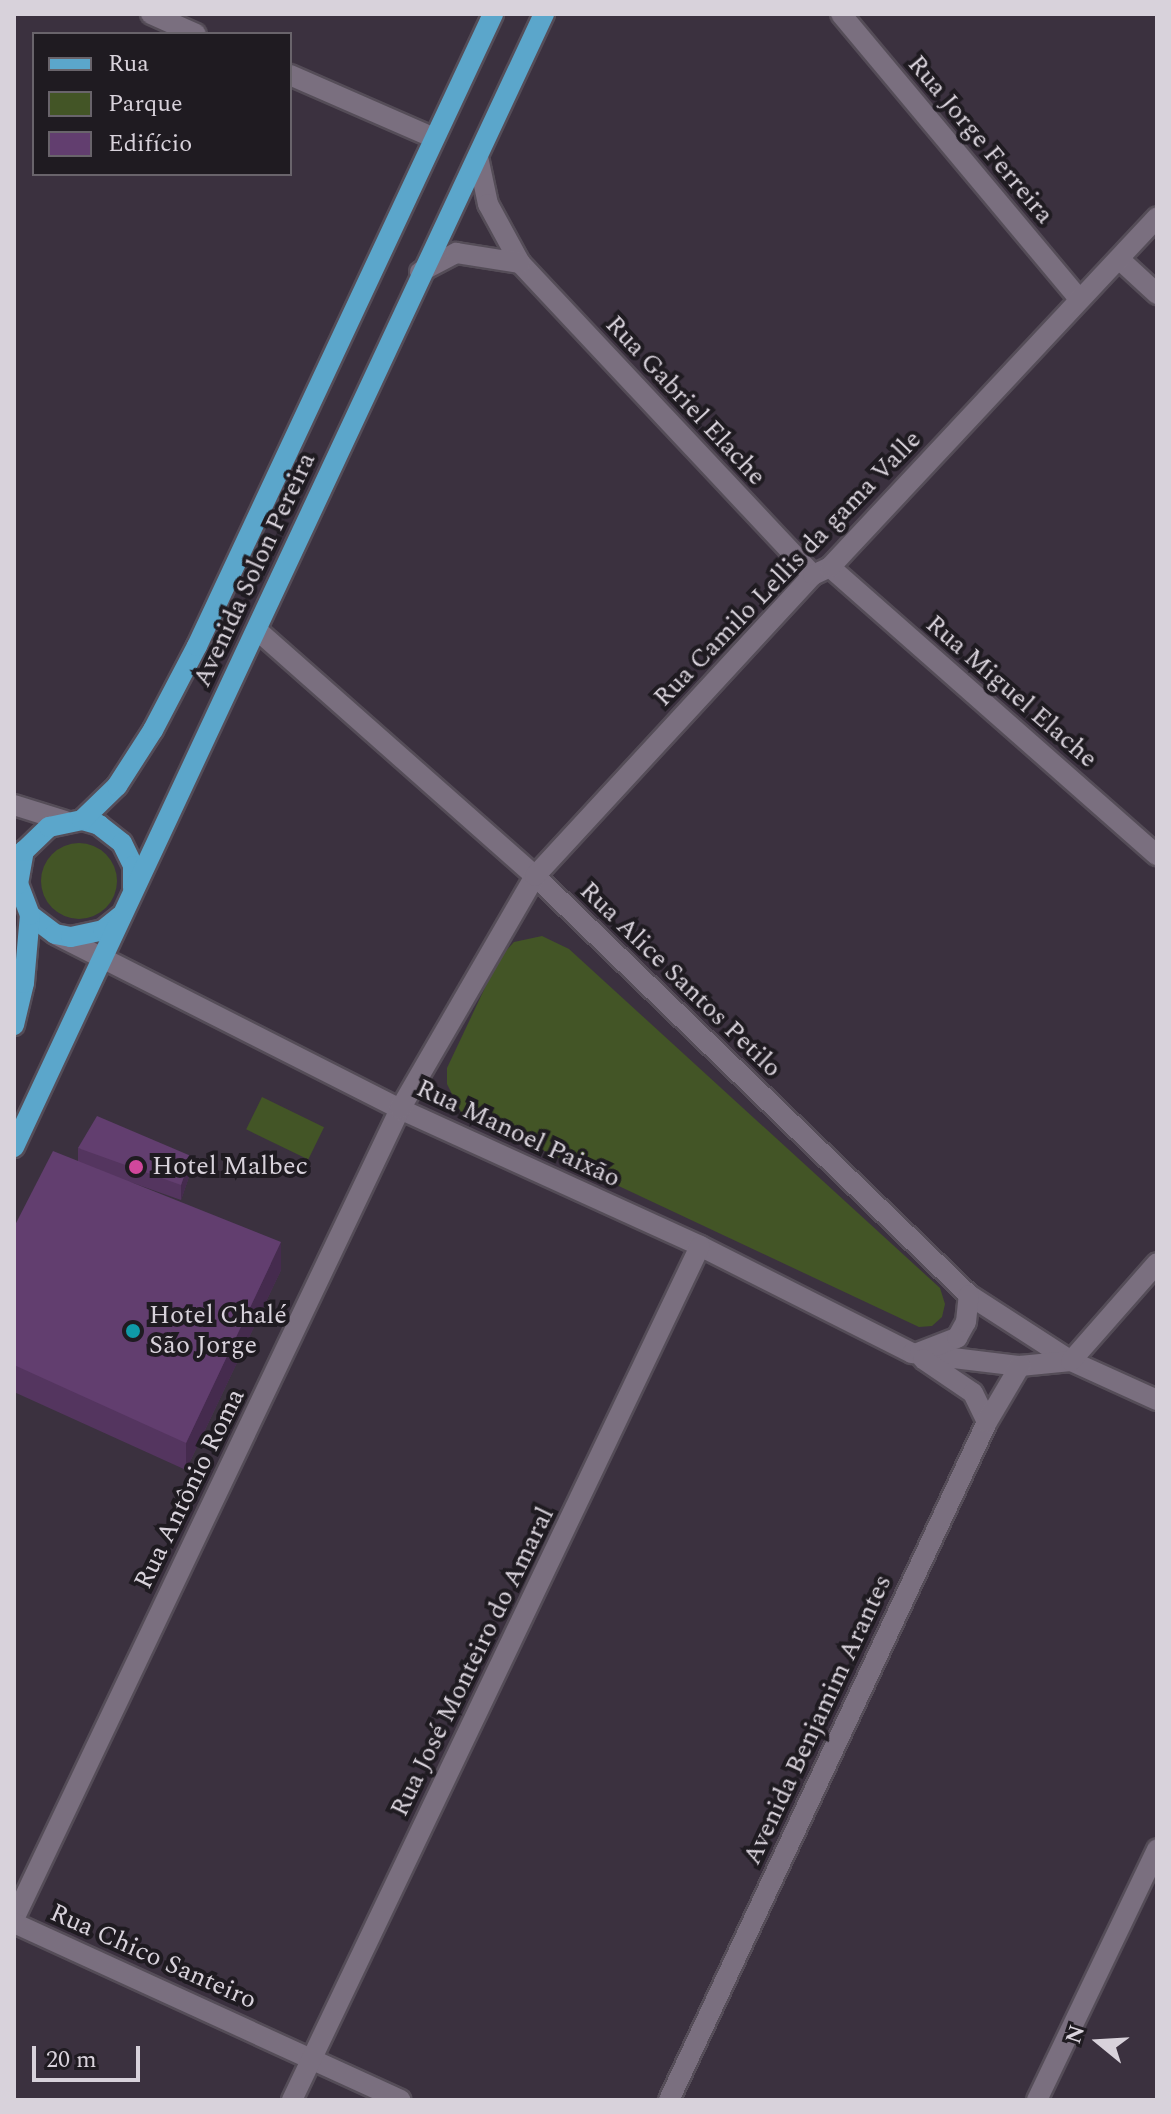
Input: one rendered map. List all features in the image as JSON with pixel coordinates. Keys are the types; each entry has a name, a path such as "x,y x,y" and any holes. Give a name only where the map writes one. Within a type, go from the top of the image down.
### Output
{"main road":[{"name":"Avenida Solon Pereira","path":"14,1025 24,983 30,915 21,901 16,863 35,837 73,821 117,786 197,646 493,14"},
{"name":"Avenida Solon Pereira","path":"14,1147 257,630 420,272 478,157 544,14"},
{"path":"30,915 55,934 87,936 103,930 131,898 134,881 128,852 113,834 73,821"}],"street":[{"path":"151,14 192,32"},
{"name":"Rua Jorge Ferreira","path":"841,14 1079,299"},
{"path":"292,76 434,138"},
{"name":"Rua Gabriel Elache","path":"478,157 488,204 520,263 822,571"},
{"name":"Rua Camilo Lellis da gama Valle","path":"535,876 1157,217"},
{"path":"420,272 456,253 520,263"},
{"path":"1119,259 1157,294"},
{"name":"Rua Miguel Elache","path":"822,571 1157,855"},
{"name":"Rua Alice Santos Petilo","path":"257,630 535,876 969,1295 1071,1361 1157,1400"},
{"path":"14,805 73,821"},
{"name":"Rua Antônio Roma","path":"14,1921 400,1109 535,876"},
{"name":"Rua Manoel Paixão","path":"55,934 400,1109 700,1246 912,1353 973,1393 987,1422"},
{"name":"Rua José Monteiro do Amaral","path":"292,2100 700,1246"},
{"path":"1071,1361 1157,1263"},
{"path":"912,1353 957,1338 966,1322 969,1295"},
{"name":"Rua Manoel Paixão","path":"912,1353 1020,1366 1071,1361"},
{"name":"Avenida Benjamim Arantes","path":"669,2100 987,1422 1020,1366"},
{"path":"1037,2100 1157,1849"},
{"name":"Rua Chico Santeiro","path":"14,1921 400,2100"}],"green space":[{"path":"79,843 93,846 106,854 114,867 117,881 114,895 106,908 93,916 79,919 65,916 52,908 44,895 41,881 44,867 52,854 65,846"},
{"path":"542,936 569,949 940,1288 945,1304 942,1317 932,1326 919,1327 461,1112 447,1084 447,1068 499,958 514,942"},
{"path":"262,1097 324,1127 308,1160 246,1129"}],"building":[{"path":"97,1116 191,1156 181,1185 78,1148"},
{"name":"Hotel Chalé São Jorge","path":"53,1151 281,1242 186,1443 14,1365 14,1227"}],"place":[{"name":"Hotel Malbec","path":"136,1167"},
{"name":"Hotel Chalé São Jorge","path":"133,1331"}]}
